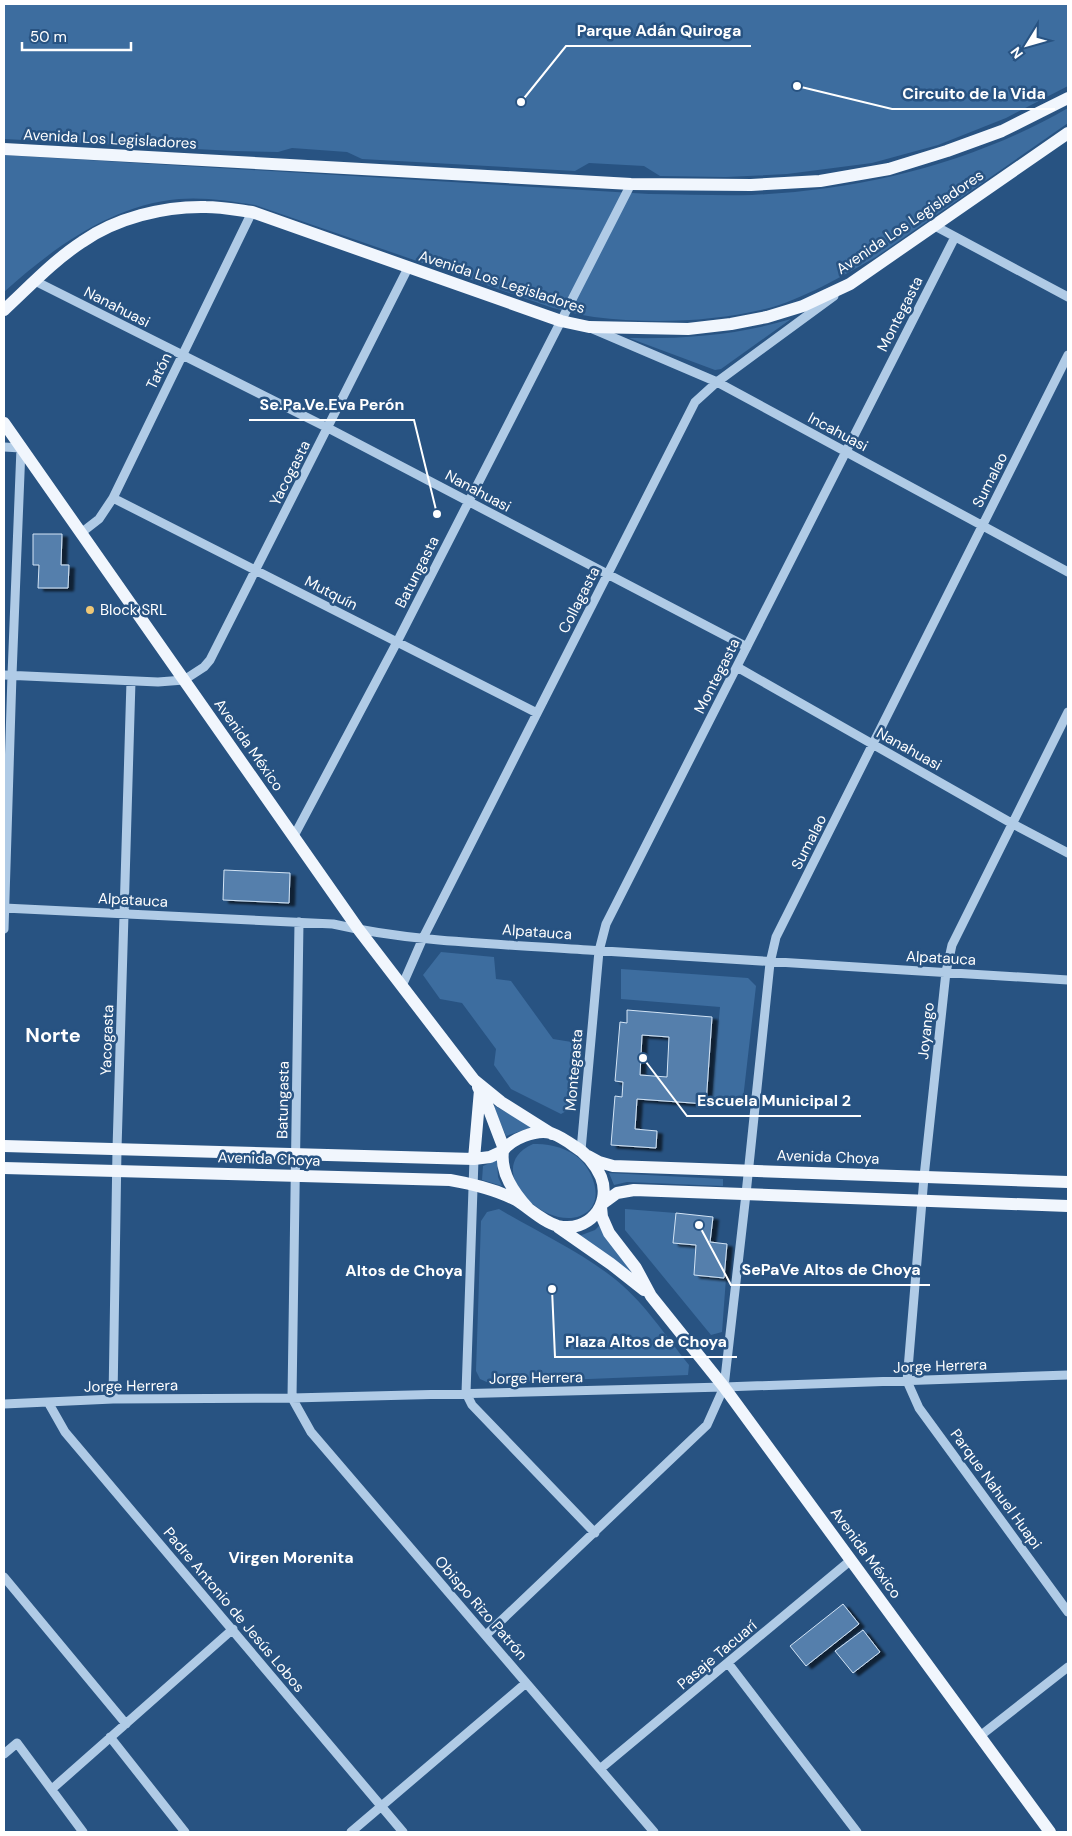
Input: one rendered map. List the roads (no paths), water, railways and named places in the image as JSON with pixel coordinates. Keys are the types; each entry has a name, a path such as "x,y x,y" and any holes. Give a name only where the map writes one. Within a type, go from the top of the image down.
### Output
{"main road":[{"name":"Avenida Los Legisladores","path":"4,149 631,184 751,185 810,182 889,169 947,151 1002,130 1068,98"},
{"name":"Avenida Los Legisladores","path":"4,310 54,262 83,241 112,226 140,216 177,209 206,207 252,212 561,321 589,327 688,329 731,324 767,317 803,306 850,284 1068,133"},
{"name":"Avenida México","path":"4,423 359,930 477,1085 503,1150"},
{"name":"Avenida México","path":"477,1085 552,1134"},
{"path":"474,1159 477,1085"},
{"path":"602,1205 603,1183 596,1168 584,1153 552,1134 545,1132 532,1134 514,1141 503,1150 503,1165 508,1180 516,1194 528,1208 556,1225 568,1227 581,1224 595,1215 602,1205 617,1193 634,1190 1068,1206"},
{"name":"Avenida Choya","path":"4,1146 474,1159 490,1157 503,1150"},
{"name":"Avenida Choya","path":"584,1153 599,1162 612,1166 1068,1182"},
{"name":"Avenida Choya","path":"4,1168 450,1180 473,1184 506,1195 528,1208"},
{"name":"Avenida México","path":"602,1205 602,1217 609,1233 636,1268 651,1296 724,1387 1050,1832"},
{"name":"Avenida México","path":"556,1225 612,1264 651,1296"}],"street":[{"name":"Batungasta","path":"294,836 397,642 631,184"},
{"name":"Tatón","path":"81,533 99,519 113,498 252,212"},
{"path":"935,226 1068,297"},
{"name":"Montegasta","path":"584,1153 599,950 606,924 955,236"},
{"name":"Yacogasta","path":"184,680 204,667 210,660 408,268"},
{"name":"Nanahuasi","path":"35,281 328,428 747,647"},
{"name":"Collagasta","path":"402,986 423,938 695,402 718,382 850,284"},
{"name":"Incahuasi","path":"589,327 718,382 1068,572"},
{"name":"Sumalao","path":"486,1635 707,1425 724,1387 770,963 776,937 1068,355"},
{"path":"4,447 21,448 8,675 4,929"},
{"name":"Mutquín","path":"113,498 537,712"},
{"name":"Nanahuasi","path":"737,667 1012,824 1068,853"},
{"path":"8,675 158,682 184,680"},
{"name":"Yacogasta","path":"112,1399 116,1171 131,681"},
{"name":"Joyango","path":"907,1380 924,1177 946,972 952,945 1068,712"},
{"name":"Alpatauca","path":"4,908 333,924 359,930 423,938 770,963 1068,980"},
{"name":"Batungasta","path":"292,1398 299,922"},
{"path":"474,1159 466,1393 472,1405 594,1533"},
{"name":"Jorge Herrera","path":"4,1404 112,1399 292,1398 724,1387 1068,1375"},
{"name":"Parque Nahuel Huapi","path":"907,1380 919,1408 1068,1612"},
{"name":"Obispo Rizo Patrón","path":"292,1398 311,1432 654,1832"},
{"name":"Padre Antonio de Jesús Lobos","path":"48,1402 65,1432 403,1832"},
{"name":"Pasaje Tacuarí","path":"600,1769 851,1560"},
{"path":"4,1577 126,1724"},
{"path":"52,1789 232,1629"},
{"path":"728,1664 857,1832"},
{"path":"980,1736 1068,1667"},
{"path":"350,1832 526,1683"},
{"path":"110,1737 185,1832"},
{"path":"4,1754 17,1743 83,1832"}],"place":[{"name":"Circuito de la Vida","path":"797,86"},
{"name":"Parque Adán Quiroga","path":"521,102"},
{"name":"Se.Pa.Ve.Eva Perón","path":"437,514"},
{"name":"Block SRL","path":"90,610"},
{"name":"Escuela Municipal 2","path":"643,1058"},
{"name":"SePaVe Altos de Choya","path":"699,1225"},
{"name":"Plaza Altos de Choya","path":"552,1289"}],"district":[{"name":"Norte","path":"53,1035"},
{"name":"Altos de Choya","path":"404,1270"},
{"name":"Virgen Morenita","path":"291,1557"}]}
